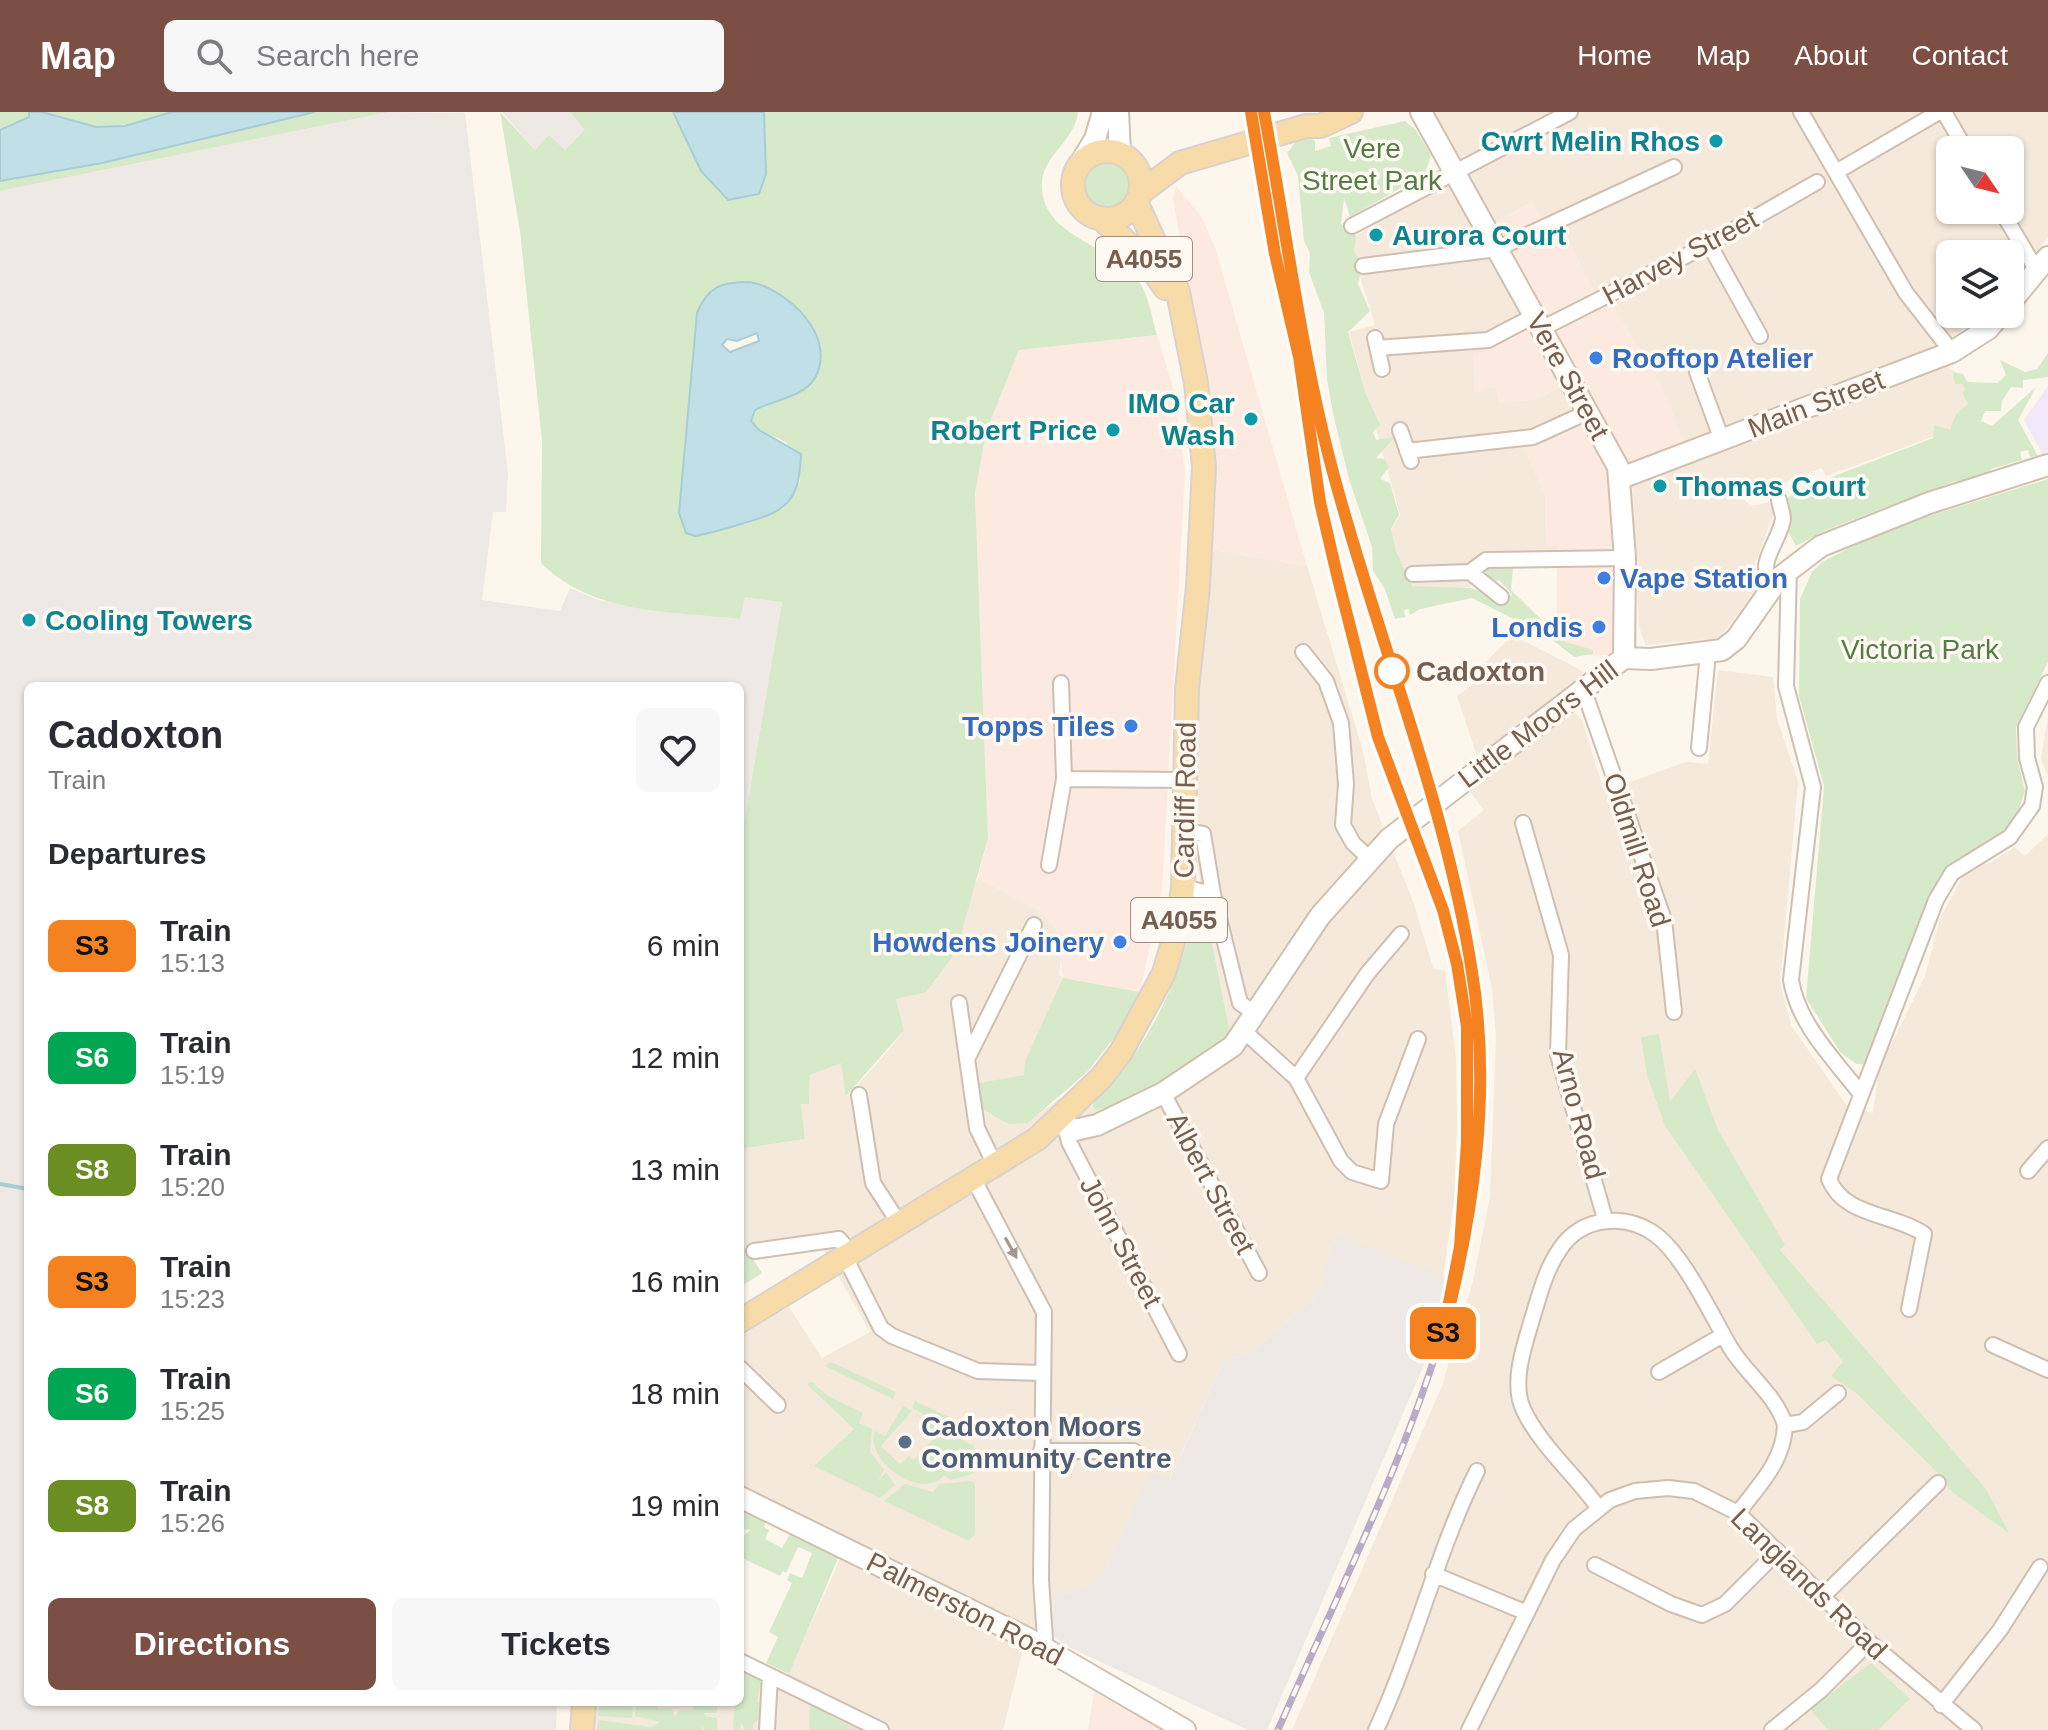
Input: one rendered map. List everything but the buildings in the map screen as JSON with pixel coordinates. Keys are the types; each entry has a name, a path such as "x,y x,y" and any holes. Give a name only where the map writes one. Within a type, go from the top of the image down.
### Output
{"main road":[{"path":"1306,126 1327,112"},
{"path":"1180,163 1100,151 1081,162 1076,172 1074,193 1086,211 1101,218 1123,215 1138,198 1180,163 1306,126 1321,126 1351,112"},
{"path":"1124,155 1140,174 1138,198"},
{"name":"Cardiff Road","path":"744,1318 1062,1125 1101,1078 1140,1023 1172,950 1183,887 1187,689 1198,587 1204,467 1196,383 1178,292 1138,198"},
{"name":"Cardiff Road","path":"1101,218 1148,263 1179,309"},
{"path":"582,1730 584,1706"}],"street":[{"path":"1081,162 1095,139 1103,112"},
{"path":"1118,112 1124,155"},
{"path":"1801,112 1906,293 1952,352"},
{"path":"1836,172 1941,112 1957,136"},
{"name":"Vere Street","path":"1417,114 1497,249 1588,412 1621,478 1625,558 1624,658"},
{"path":"1352,226 1560,114"},
{"path":"1363,266 1497,249 1674,167"},
{"name":"Harvey Street","path":"1382,369 1379,344 1488,340 1538,323 1709,244 1817,182"},
{"path":"2012,224 2042,264 2024,286"},
{"path":"1709,244 1760,336"},
{"name":"Main Street","path":"1621,478 1952,352 1989,328"},
{"path":"1697,372 1722,440"},
{"path":"1400,430 1410,454 1533,437 1588,412"},
{"name":"Little Moors Hill","path":"1062,1125 1085,1129 1163,1093 1210,1064 1245,1032 1312,926 1370,859 1423,811 1624,658 1722,650 1736,639 1772,586 1789,569 1821,546 1860,528 1956,493 2048,465"},
{"path":"1772,586 1766,577 1765,564 1783,519 1779,500"},
{"path":"1413,574 1470,572 1486,560 1625,558"},
{"path":"1789,569 1786,686 1813,787 1791,980 1794,1002 1802,1016 1860,1093"},
{"path":"1470,572 1501,597"},
{"path":"1303,652 1326,681 1341,723 1346,784 1343,825 1353,843 1370,859"},
{"path":"1699,748 1708,653"},
{"path":"1049,865 1064,779 1061,683"},
{"path":"1909,1309 1924,1234 1908,1223 1851,1206 1835,1195 1829,1179 1936,900 1952,873 2010,837 2032,806 2035,787 2027,758 2026,727 2048,683"},
{"name":"Oldmill Road","path":"1584,691 1664,920 1674,1012"},
{"path":"1064,779 1186,780"},
{"path":"2035,787 2048,801"},
{"name":"Arno Road","path":"1523,823 1561,955 1558,1055 1605,1219"},
{"path":"1185,831 1203,834 1213,894 1240,1003 1256,1014"},
{"path":"1183,887 1213,894"},
{"path":"967,1059 1034,925"},
{"path":"1296,1078 1367,974 1401,934"},
{"path":"959,1003 977,1128 996,1167"},
{"path":"1245,1032 1296,1078 1341,1161 1352,1172 1381,1181 1386,1124 1418,1039"},
{"name":"Albert Street","path":"1163,1093 1259,1273"},
{"path":"859,1095 873,1183 899,1223"},
{"name":"John Street","path":"1062,1125 1179,1354"},
{"path":"2028,1171 2048,1148"},
{"path":"974,1180 1044,1312 1041,1580 1045,1639 1042,1646"},
{"path":"1598,1507 1523,1409 1520,1386 1521,1354 1546,1274 1561,1246 1578,1232 1605,1219 1633,1223 1657,1236 1676,1257 1742,1367 1781,1408 1785,1425 1784,1443 1773,1468 1738,1513"},
{"path":"754,1251 839,1239 881,1328 892,1336 978,1371 1041,1373"},
{"path":"1659,1372 1723,1335"},
{"path":"1993,1345 2048,1370"},
{"path":"744,1372 778,1405"},
{"path":"1785,1425 1803,1422 1838,1393"},
{"path":"1041,1451 1134,1451"},
{"path":"1376,1730 1393,1693 1433,1574 1477,1471"},
{"path":"1823,1596 1938,1483"},
{"name":"Langlands Road","path":"1469,1730 1561,1547 1598,1507 1635,1491 1668,1488 1694,1491 1738,1513 1869,1642 1974,1730"},
{"name":"Palmerston Road","path":"744,1499 1042,1646 1185,1730"},
{"path":"1595,1565 1671,1604 1702,1615 1725,1604 1778,1551"},
{"path":"1941,1705 2000,1630 2040,1567"},
{"path":"1433,1574 1527,1613"},
{"path":"1772,1730 1821,1690 1869,1642"},
{"path":"744,1663 881,1730"},
{"path":"767,1730 770,1676"}],"shaded area":[{"path":"389,112 465,113 508,473 506,512 493,512 482,600 560,611 570,588 598,600 740,619 744,596 782,602 744,825 744,682 24,682 24,1706 557,1706 556,1730 0,1730 0,191"},
{"path":"502,112 570,112 586,130 565,150 535,150"},
{"path":"1432,112 2048,112 2048,238 2024,266 2024,240 1936,240 1936,328 1965,328 1923,353 1685,443 1657,378 1612,305 1601,309 1563,227 1548,232 1532,202 1494,223"},
{"path":"1447,183 1527,326 1486,351 1474,392 1496,386 1500,403 1538,399 1561,386 1582,424 1544,444 1524,449 1545,494 1546,545 1557,546 1557,567 1486,567 1470,587 1408,591 1388,536 1400,515 1349,332 1375,325 1349,240"},
{"path":"1176,186 1201,216 1215,247 1307,566 1212,550 1216,488 1213,431 1173,198"},
{"path":"1532,202 1548,232 1563,227 1601,308 1612,304 1657,378 1685,443 1629,465 1635,513 1637,652 1593,656 1564,646 1557,638 1557,547 1546,545 1545,494 1523,449 1544,444 1582,425 1560,386 1538,399 1500,403 1496,386 1474,392 1473,354 1486,351 1527,326 1475,234"},
{"path":"1157,335 1173,388 1185,470 1162,891 1140,992 1063,978 1056,929 1041,911 978,878 988,838 975,493 986,432 1019,350"},
{"path":"1947,366 1993,399 1976,415 1979,420 1826,476 1822,468 1742,498 1751,506 1771,502 1775,510 1755,564 1753,594 1719,638 1646,645 1639,627 1632,482"},
{"path":"2048,386 2048,453 2043,455 2024,420"},
{"path":"1212,550 1307,566 1363,751 1372,799 1414,904 1433,968 1445,971 1456,1059 1457,1125 1454,1201 1443,1277 1338,1235 1320,1276 1328,1279 1314,1298 1262,1344 1242,1357 1225,1358 1169,1480 1151,1472 1103,1576 1089,1587 1055,1596 1051,1634 1042,1657 1023,1649 1003,1730 593,1730 595,1706 744,1706 744,1673 781,1690 841,1557 744,1511 744,1333 789,1307 822,1358 870,1332 823,1249 753,1257 744,1245 744,1148 805,1139 801,1103 809,1103 810,1075 842,1062 847,1096 881,1059 904,1030 896,998 956,952 967,902 978,878 1041,911 1056,929 1062,953 1059,974 1063,978 1027,1123 1060,1098 1101,1110 1209,1051 1230,1033 1194,850 1198,706"},
{"path":"1512,635 1581,670 1586,679 1478,759 1457,696 1475,683 1471,678"},
{"path":"1718,670 1773,677 1777,719 1798,781 1780,983 1791,1025 1847,1106 1873,1113 1879,1069 1925,976 1940,919 1966,870 1992,862 2014,847 2025,856 2048,834 2048,1730 1292,1730 1442,1386 1473,1281 1490,1197 1496,1037 1492,988 1458,831 1484,810 1467,788 1572,710 1582,720 1604,791 1686,762 1708,764"},
{"path":"2048,716 2048,777 2041,758"},
{"path":"1338,1235 1450,1279 1425,1362 1267,1730 1248,1730 1062,1644 1051,1634 1055,1596 1089,1587 1103,1576 1150,1472 1170,1479 1225,1358 1242,1357 1262,1344 1314,1298 1327,1280 1320,1276"},
{"path":"1094,1692 1163,1730 1088,1730"}],"green space":[{"path":"0,112 29,112 29,117 0,130"},
{"path":"42,112 172,112 125,126 96,127"},
{"path":"315,112 389,112 0,191 0,181 102,163"},
{"path":"500,112 535,150 549,135 565,150 585,130 570,112 673,112 701,171 729,200 766,174 764,112 1078,112 1072,131 1044,171 1043,199 1062,226 1136,277 1147,297 1157,335 1019,350 986,432 975,493 988,838 956,952 926,992 896,999 904,1030 846,1096 841,1063 810,1075 809,1104 801,1104 805,1139 744,1148 744,825 782,602 745,597 740,619 660,611 609,601 584,593 562,580 541,563 542,441 520,231","holes":["763,285 800,311 815,333 788,396 755,410 751,422 759,430 786,442 800,481 783,509 679,513 697,313"]},
{"name":"Vere Street Park","path":"1405,121 1416,130 1431,155 1425,174 1350,217 1344,198 1341,224 1356,236 1354,252 1363,263 1358,284 1370,311 1348,332 1366,394 1380,425 1373,432 1376,440 1395,437 1376,458 1384,459 1389,467 1380,479 1390,483 1399,515 1391,529 1396,551 1412,586 1471,588 1508,600 1512,594 1499,580 1491,582 1483,568 1513,568 1511,590 1547,625 1556,615 1556,634 1566,642 1593,650 1593,654 1574,657 1549,637 1472,598 1420,609 1410,615 1409,609 1404,610 1405,617 1395,619 1385,589 1373,571 1372,547 1349,479 1334,418 1327,380 1324,313 1309,272 1310,253 1304,241 1298,176 1287,153 1303,133 1315,141 1315,151 1331,146 1329,138"},
{"path":"1107,162 1124,169 1131,186 1124,203 1107,210 1090,203 1083,186 1090,169"},
{"path":"2048,353 2048,377 2023,380 2023,388 2011,387 2002,401 2001,411 1985,411 1981,421 1992,426 2036,387 2018,420 2038,456 2030,457 2028,450 2020,452 2022,460 1991,469 1984,479 1955,481 1826,530 1796,546 1787,530 1788,498 1798,490 1933,438 1934,425 1950,430 1956,414 1968,404 1962,392 1966,389 1962,384 1955,384 1953,372 1963,374 1967,382 1998,383 2006,375 2000,360 2025,372 2037,369"},
{"name":"Victoria Park","path":"2048,479 2048,662 2016,727 2017,757 2025,791 2018,812 2004,831 1950,869 1866,1064 1856,1064 1840,1052 1806,998 1824,786 1799,696 1800,599 1812,572 1822,562 1859,543 1929,516"},
{"path":"1196,902 1204,902 1230,1033 1145,1090 1096,1110 1092,1106 1125,1068 1161,1010 1179,968"},
{"path":"1063,978 1140,992 1117,1034 1088,1071 1028,1123 1008,1124 981,1108 975,1084 1024,1075 1025,1061"},
{"path":"1659,1034 1670,1102 1695,1069 1718,1130 1785,1245 1780,1250 1986,1489 2009,1533 1952,1492 1937,1472 1855,1392 1831,1376 1843,1362 1826,1340 1817,1344 1665,1126 1647,1075 1641,1037"},
{"path":"744,1245 762,1273 744,1284"},
{"path":"831,1362 896,1392 893,1399 825,1366"},
{"path":"812,1382 828,1396 863,1413 859,1423 872,1429 870,1452 884,1470 878,1481 886,1472 895,1485 880,1498 814,1466 854,1429 807,1384"},
{"path":"915,1401 951,1418 947,1427 912,1408"},
{"path":"903,1406 912,1411 881,1446 900,1464 909,1456 914,1460 932,1440 927,1436 931,1431 916,1414 974,1446 975,1473 951,1480 944,1475 935,1482 924,1484 898,1475 887,1466 878,1455 874,1443 875,1431 885,1436"},
{"path":"953,1419 975,1429 974,1440 949,1428"},
{"path":"972,1481 975,1484 975,1534 969,1541 884,1501 905,1484 933,1492 940,1484"},
{"path":"744,1512 766,1522 764,1527 769,1530 765,1539 782,1548 790,1534 839,1556 789,1674 766,1663 778,1637 769,1632 792,1583 787,1580 790,1573 802,1578 812,1553 798,1547 786,1573 783,1571 780,1576 744,1559 744,1535 751,1530 744,1529"},
{"path":"1871,1663 1910,1699 1878,1730 1828,1730 1810,1709"},
{"path":"744,1668 761,1682 757,1701 766,1710 753,1725 753,1730 745,1730 741,1722 740,1730 733,1730 735,1706 744,1706"},
{"path":"810,1704 857,1730 809,1730"},
{"path":"599,1706 633,1706 632,1718 598,1716"},
{"path":"636,1706 673,1709 675,1717 679,1710 693,1710 694,1706 718,1706 716,1713 704,1713 705,1716 717,1718 717,1730 704,1730 703,1724 701,1730 597,1730 598,1720 651,1727 660,1722 635,1716"}],"water":[{"path":"29,112 42,112 96,127 125,126 172,112 315,112 102,163 0,181 0,130 29,117"},
{"path":"673,112 764,112 766,174 759,194 728,200 701,171"},
{"path":"740,282 764,286 793,304 814,331 820,346 820,362 815,378 804,390 755,410 751,421 759,430 801,454 797,483 788,502 759,519 695,536 686,533 679,513 697,313 711,291","holes":["757,333 759,341 730,352 722,345 727,339 737,341"]}],"waterway":[{"path":"0,1184 24,1188"}],"railway":[{"path":"1251,112 1285,296"},
{"path":"1264,112 1319,415 1461,913 1474,997 1480,1082 1480,1124 1472,1208 1448,1312 1429,1374 1383,1494 1278,1730"},
{"path":"1307,410 1320,502 1378,737 1443,910 1466,1023"}],"train":[{"name":"S3","path":"1251,112 1275,254 1299,357 1320,502 1337,575 1378,737 1443,910 1457,964 1467,1027 1469,1082 1460,1247 1443,1333 1465,1248 1476,1165 1480,1072 1473,975 1438,823 1338,494 1303,345 1264,112"}],"place":[{"name":"Cwrt Melin Rhos","path":"1716,141"},
{"name":"Aurora Court","path":"1376,235"},
{"name":"Rooftop Atelier","path":"1596,358"},
{"name":"IMO Car Wash","path":"1251,419"},
{"name":"Robert Price","path":"1113,430"},
{"name":"Thomas Court","path":"1660,486"},
{"name":"Vape Station","path":"1604,578"},
{"name":"Cooling Towers","path":"29,620"},
{"name":"Londis","path":"1599,627"},
{"name":"Cadoxton","path":"1392,671"},
{"name":"Topps Tiles","path":"1131,726"},
{"name":"Howdens Joinery","path":"1120,942"},
{"name":"Cadoxton Moors Community Centre","path":"905,1442"}]}
